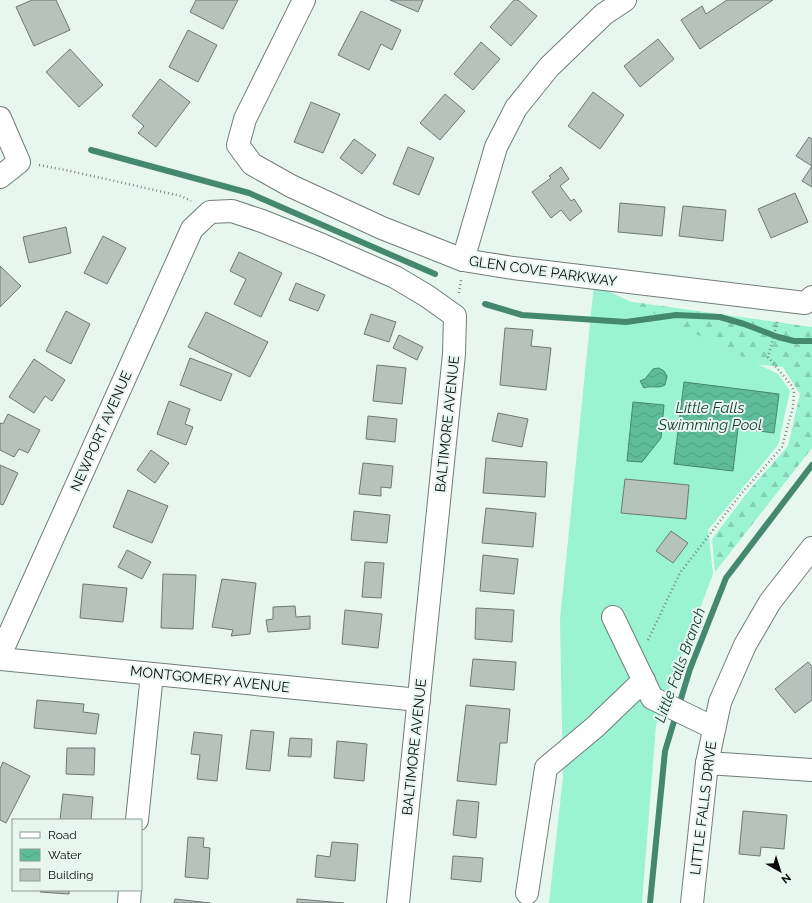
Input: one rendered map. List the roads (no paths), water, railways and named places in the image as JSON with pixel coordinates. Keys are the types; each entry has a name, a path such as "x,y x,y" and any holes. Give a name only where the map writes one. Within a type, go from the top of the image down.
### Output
{"street":[{"name":"GLEN COVE PARKWAY","path":"304,0 245,119 238,145 252,164 291,186 382,228 464,260 521,269 809,300"},
{"path":"464,260 496,146 516,108 549,67 604,14 625,0"},
{"path":"0,118 19,162 0,177"},
{"name":"BALTIMORE AVENUE","path":"210,212 232,211 262,221 322,245 395,277 427,296 456,316 454,354 398,903"},
{"name":"NEWPORT AVENUE","path":"0,655 192,229 210,212"},
{"name":"LITTLE FALLS DRIVE","path":"692,903 707,763 720,702 745,645 770,602 812,548"},
{"path":"613,617 652,698 714,728"},
{"name":"MONTGOMERY AVENUE","path":"0,659 419,700"},
{"path":"527,893 546,768 595,728 640,673"},
{"path":"137,819 152,674"},
{"path":"707,763 812,770"},
{"path":"129,903 130,891"}],"water":[{"path":"659,368 664,371 667,376 665,385 660,387 644,388 640,381 645,379 653,369"},
{"name":"Little Falls Swimming Pool","path":"684,382 779,394 774,433 738,428 733,471 674,464"},
{"path":"633,402 664,405 661,438 642,462 627,461"}],"waterway":[{"path":"91,150 249,193 435,274"},
{"path":"485,304 522,315 626,322 676,315 720,317 744,324 778,337 794,341 812,341"},
{"name":"Little Falls Branch","path":"650,903 665,751 690,669 726,578 812,465"}]}
